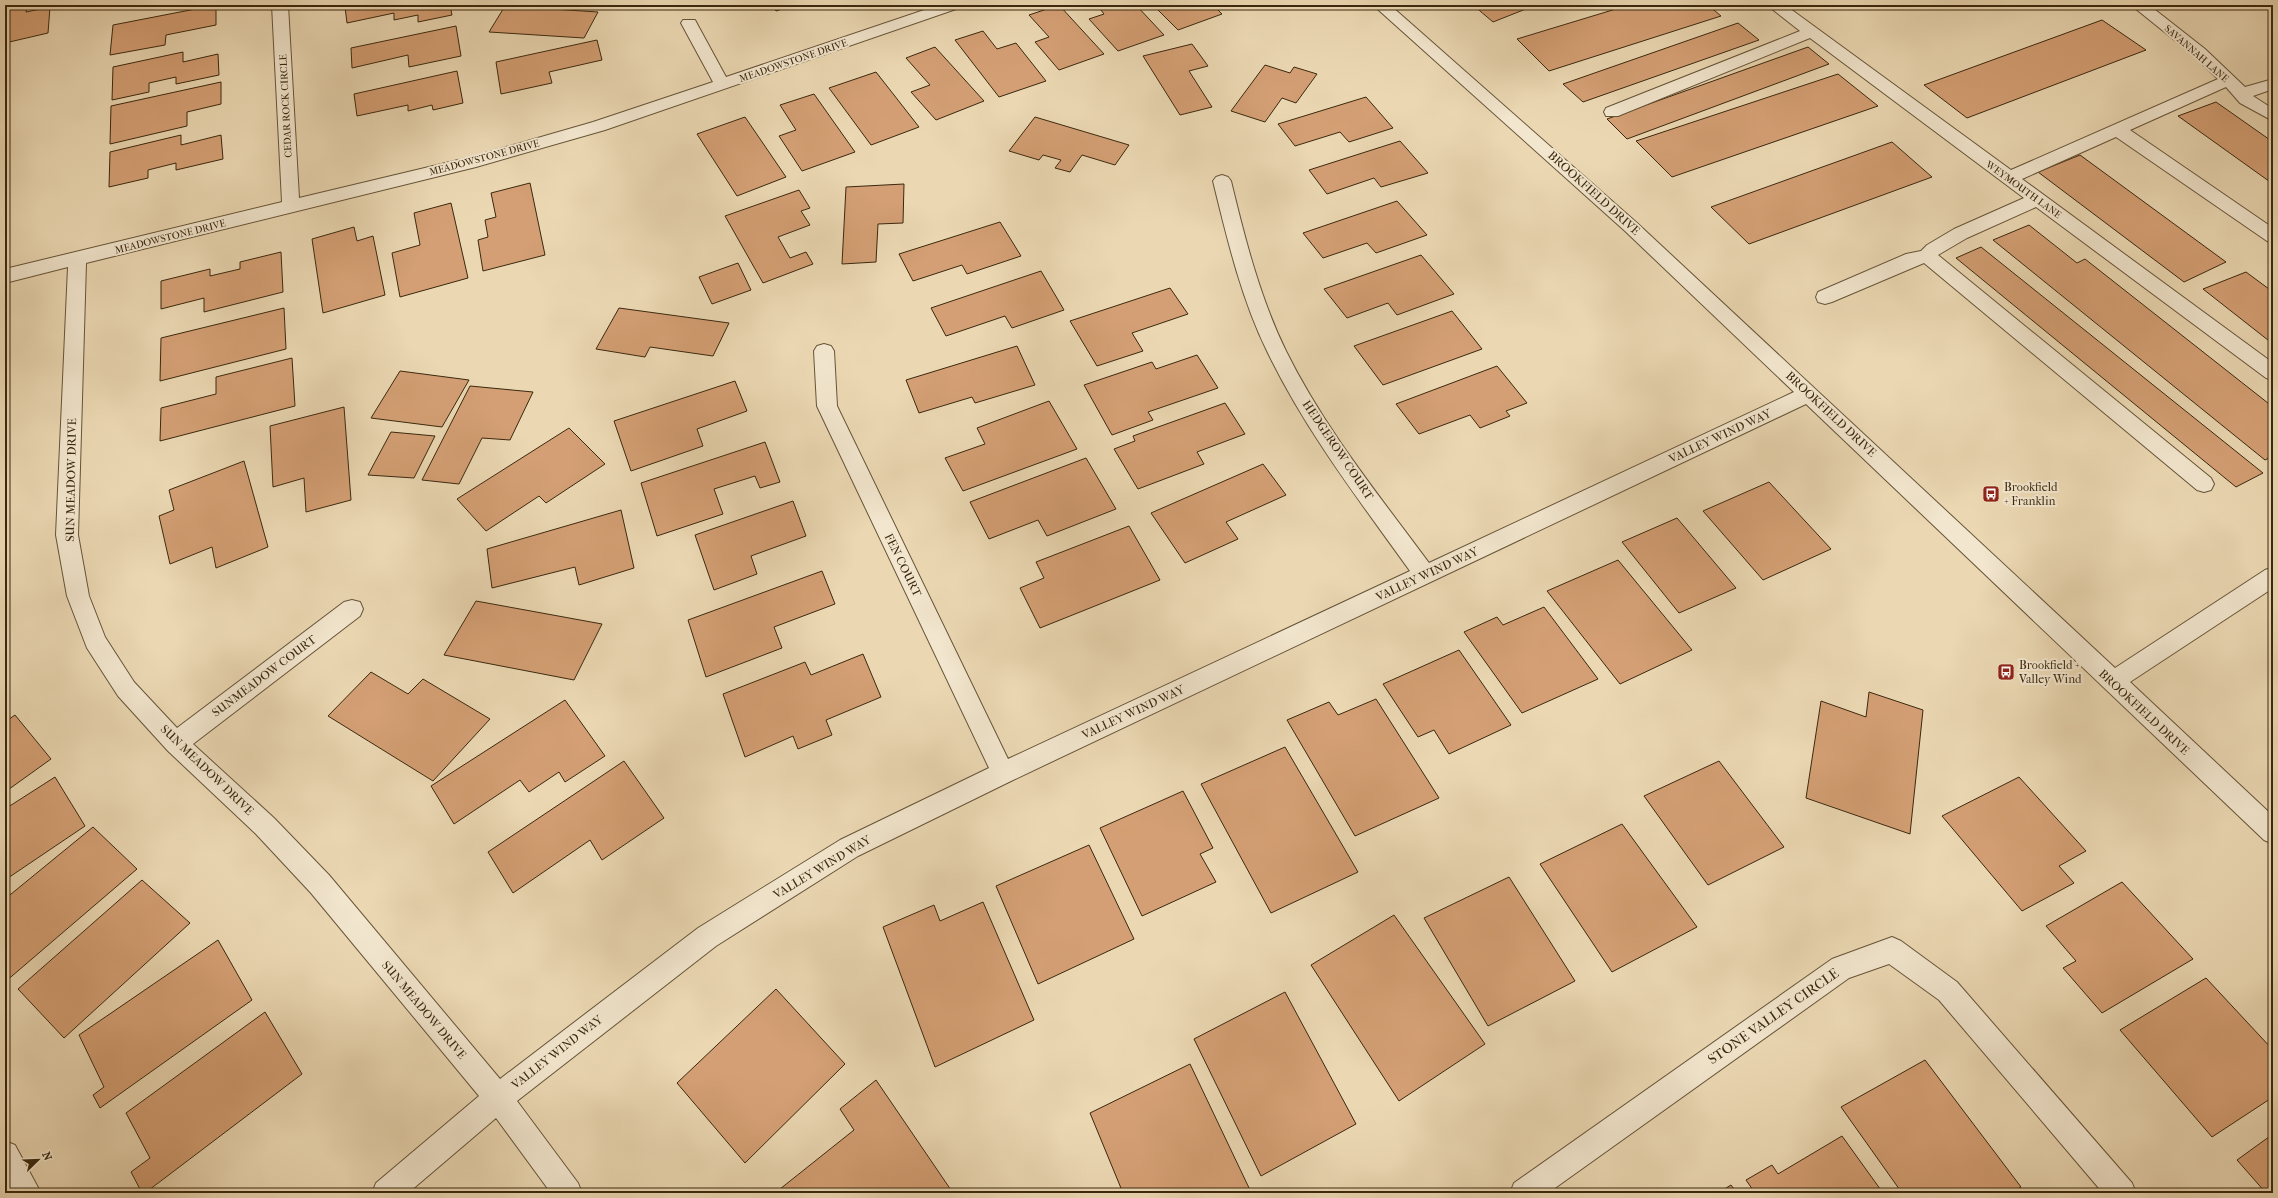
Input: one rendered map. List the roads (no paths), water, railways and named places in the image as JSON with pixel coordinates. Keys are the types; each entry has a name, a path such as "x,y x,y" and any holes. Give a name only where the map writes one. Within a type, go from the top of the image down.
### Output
{"street":[{"name":"CEDAR ROCK CIRCLE","path":"280,5 291,206"},
{"name":"MEADOWSTONE DRIVE","path":"5,276 476,161 599,126 954,5"},
{"name":"BROOKFIELD DRIVE","path":"1381,5 1625,222 2273,832"},
{"name":"WEYMOUTH LANE","path":"1775,5 2273,373"},
{"name":"SAVANNAH LANE","path":"2139,5 2194,48 2229,80 2241,94 2273,116"},
{"path":"689,22 722,84"},
{"path":"1612,112 1811,32"},
{"path":"2009,178 2229,80"},
{"path":"2241,94 2273,84"},
{"path":"2118,130 2273,237"},
{"name":"HEDGEROW COURT","path":"1222,181 1244,269 1276,350 1313,418 1425,575"},
{"path":"1825,297 1912,259 1927,256 1930,251 1945,241 2038,199"},
{"path":"1927,256 2204,484"},
{"name":"SUN MEADOW DRIVE","path":"77,259 67,535 78,596 95,641 126,690 176,743 265,826 320,884 498,1098 568,1193"},
{"name":"FEN COURT","path":"824,351 827,406 1003,773"},
{"name":"VALLEY WIND WAY","path":"386,1193 498,1098 707,936 849,848 1003,773 1809,394"},
{"path":"2112,682 2273,576"},
{"name":"SUNMEADOW COURT","path":"176,743 352,609"},
{"name":"STONE VALLEY CIRCLE","path":"1524,1193 1841,968 1892,950 1948,991 2122,1193"},
{"path":"5,1155 27,1193"}],"place":[{"name":"Brookfield + Franklin","path":"1991,494"},
{"name":"Brookfield + Valley Wind","path":"2006,672"}]}
